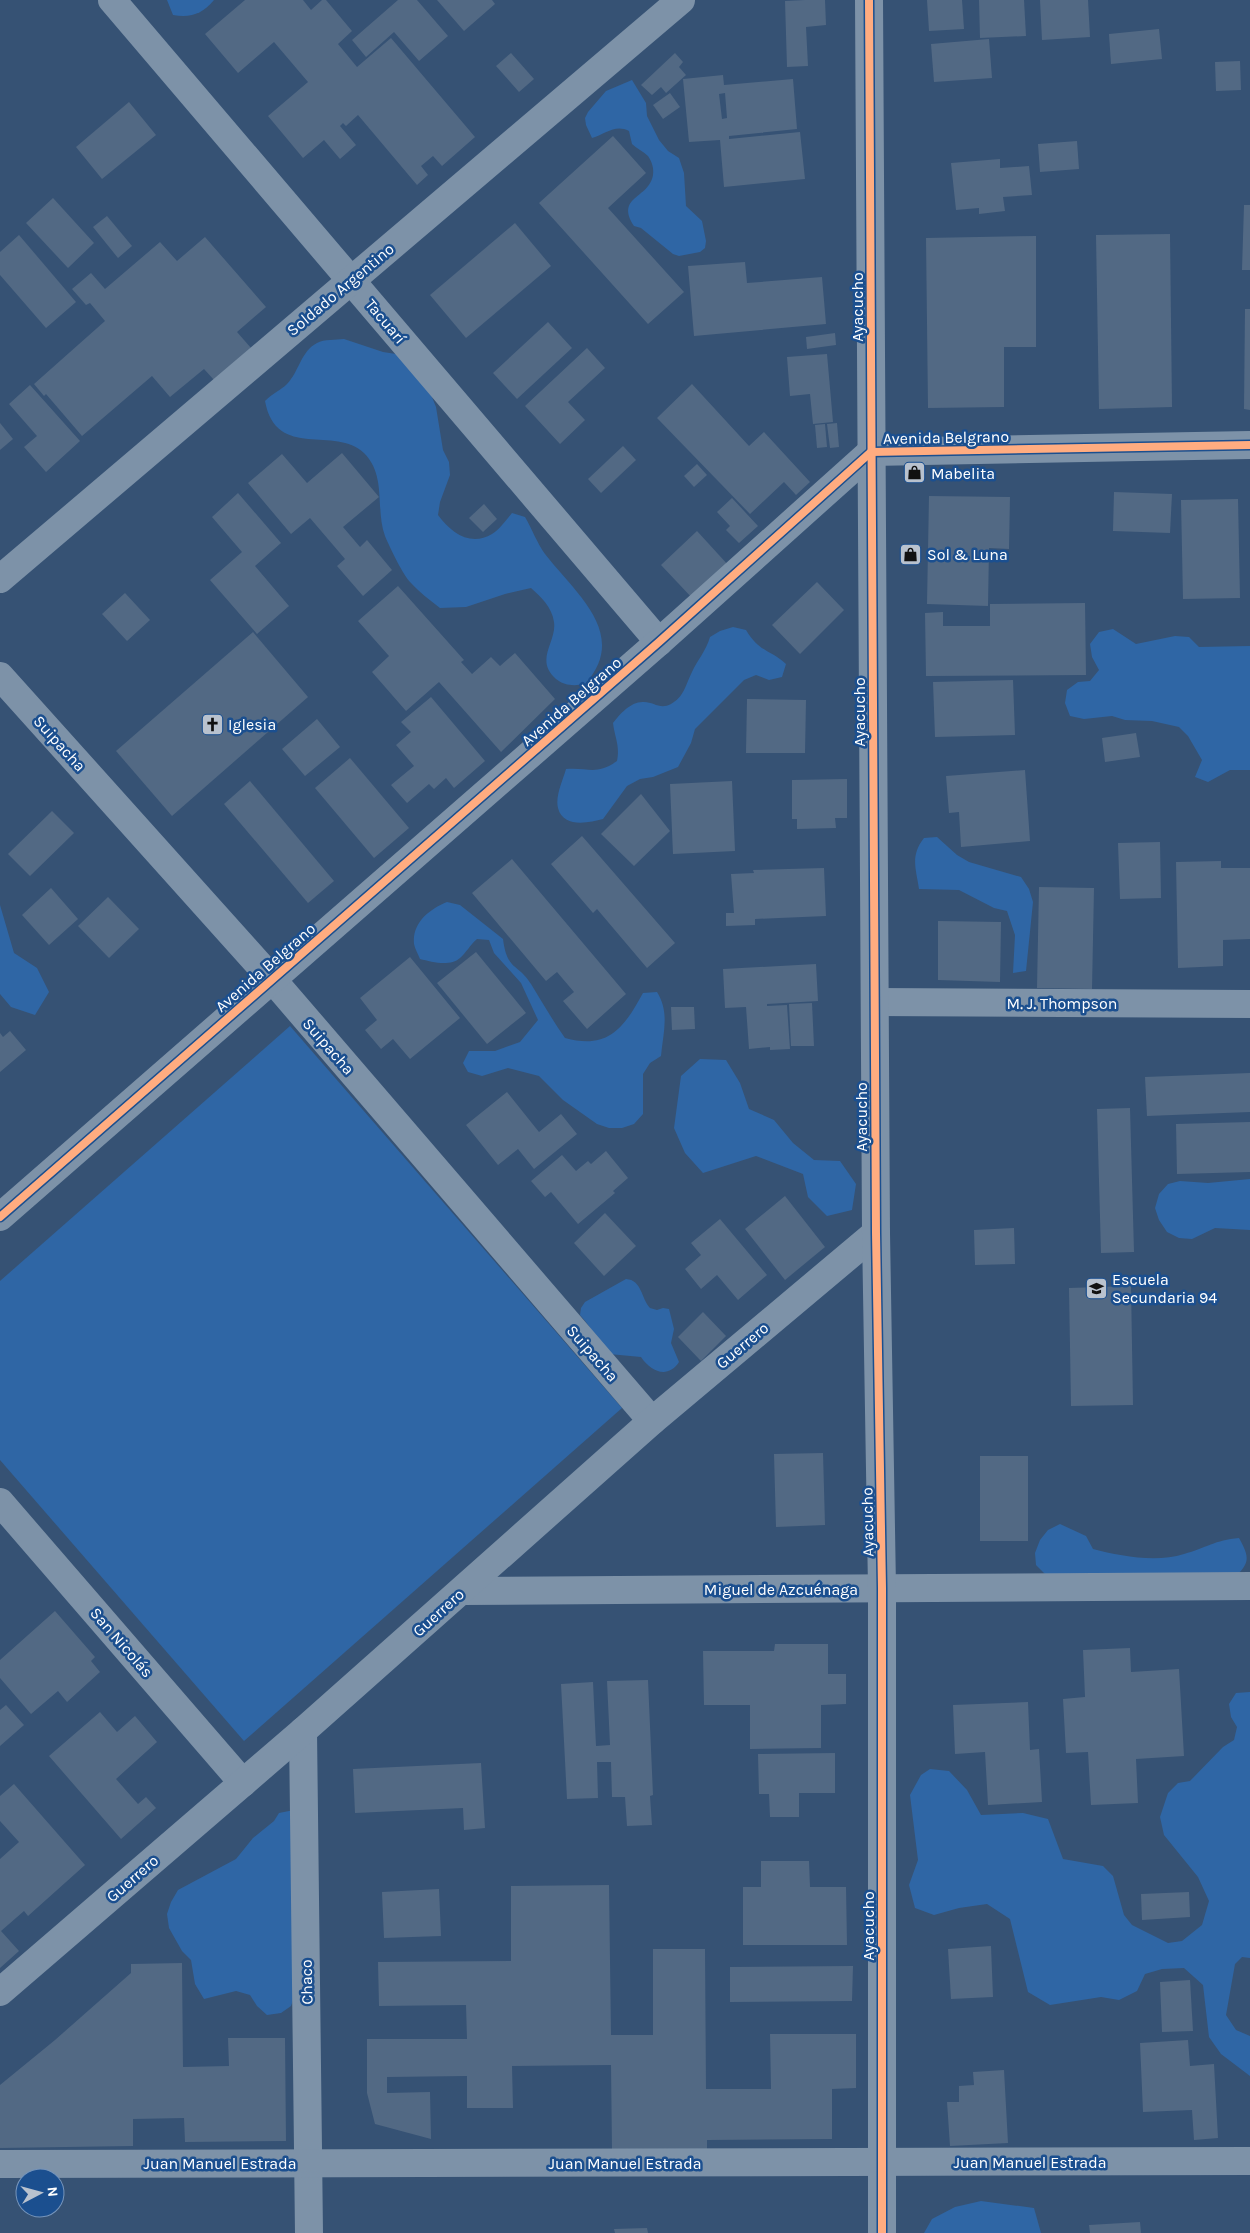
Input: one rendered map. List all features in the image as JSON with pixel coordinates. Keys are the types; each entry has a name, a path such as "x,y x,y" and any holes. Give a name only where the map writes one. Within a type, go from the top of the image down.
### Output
{"street":[{"name":"Tacuarí","path":"112,0 659,642"},
{"name":"Soldado Argentino","path":"0,579 681,0"},
{"name":"Ayacucho","path":"869,0 876,1233 882,1588 882,2233"},
{"name":"Avenida Belgrano","path":"0,1217 659,642 872,452 1250,445"},
{"name":"Suipacha","path":"0,676 272,979 652,1421"},
{"name":"M. J. Thompson","path":"875,1002 1250,1004"},
{"name":"Guerrero","path":"0,1992 303,1731 652,1421 876,1233"},
{"name":"San Nicolás","path":"0,1502 243,1783"},
{"name":"Miguel de Azcuénaga","path":"462,1591 1250,1586"},
{"name":"Chaco","path":"303,1731 309,2233"},
{"name":"Juan Manuel Estrada","path":"0,2164 1250,2161"}],"shaded area":[{"path":"167,0 214,0 200,12 185,16 173,15"},
{"path":"632,80 646,103 647,116 659,140 668,151 679,158 684,173 686,206 702,221 706,241 705,248 700,252 679,256 673,254 641,228 634,226 628,209 635,198 650,183 653,175 651,161 646,154 632,144 629,131 615,129 592,138 586,125 585,118 588,112 606,91"},
{"path":"344,339 383,352 396,354 425,380 436,407 443,450 449,462 450,475 440,502 438,515 443,522 462,536 477,539 484,538 495,532 512,513 525,517 545,554 583,599 600,631 602,648 597,666 585,684 573,685 563,683 550,672 546,658 554,629 553,617 546,603 531,588 505,594 466,607 440,608 411,583 393,554 382,526 376,472 364,453 352,445 294,436 281,430 271,419 265,401 287,384 307,351 320,342"},
{"path":"733,627 746,630 760,647 786,664 782,677 769,680 756,675 744,680 695,729 691,743 678,767 653,777 640,779 627,786 603,819 583,823 565,819 557,803 558,793 566,769 597,770 610,766 617,761 618,746 613,723 619,716 630,706 639,702 667,706 679,698 710,637 720,631"},
{"path":"1113,629 1136,644 1175,636 1189,637 1199,647 1250,646 1250,770 1230,770 1208,782 1195,777 1202,760 1188,736 1179,727 1152,721 1125,720 1112,716 1084,719 1070,716 1065,703 1067,690 1078,682 1090,681 1099,670 1092,657 1090,644 1099,632"},
{"path":"937,837 957,855 969,862 1021,877 1029,889 1033,902 1026,971 1013,973 1015,935 1007,911 994,908 959,890 919,889 915,862 917,851 924,838"},
{"path":"447,902 460,905 503,939 510,962 526,977 565,1038 593,1041 604,1038 621,1026 643,993 657,992 665,1015 661,1056 650,1063 643,1074 643,1114 634,1124 622,1128 609,1128 597,1124 563,1100 539,1076 508,1068 482,1076 468,1072 463,1063 469,1051 495,1051 520,1042 538,1020 521,983 494,953 489,940 477,939 456,961 441,963 420,959 414,944 416,929 423,917 434,908"},
{"path":"0,905 14,953 37,968 49,992 35,1015 11,1007 0,994"},
{"path":"290,1026 622,1408 244,1741 0,1460 0,1281"},
{"path":"700,1059 726,1060 740,1083 749,1109 774,1120 793,1143 814,1160 840,1161 856,1184 852,1210 827,1216 808,1197 803,1174 756,1156 703,1173 685,1153 674,1128 681,1076"},
{"path":"1250,1179 1250,1230 1215,1228 1192,1239 1179,1238 1167,1232 1159,1220 1155,1208 1159,1194 1168,1184 1180,1181 1208,1183"},
{"path":"626,1279 631,1280 638,1286 650,1308 657,1310 669,1309 674,1329 671,1343 679,1362 670,1370 660,1372 655,1370 641,1357 609,1354 580,1315 581,1308 585,1302"},
{"path":"1060,1524 1086,1536 1093,1549 1138,1558 1173,1557 1223,1540 1239,1538 1247,1560 1246,1564 1234,1578 1046,1575 1036,1565 1035,1553 1040,1540 1048,1530"},
{"path":"1250,1692 1250,1958 1242,1957 1235,1964 1226,2015 1236,2030 1250,2036 1250,2076 1221,2054 1209,2037 1203,1985 1184,1968 1162,1969 1145,1974 1137,1991 1119,2000 1101,1997 1050,2005 1028,1992 1010,1919 987,1904 959,1908 934,1915 915,1908 909,1885 918,1860 910,1795 921,1775 930,1769 949,1771 967,1790 981,1815 1023,1813 1048,1819 1063,1859 1103,1866 1113,1876 1124,1915 1132,1925 1168,1943 1182,1941 1202,1925 1209,1901 1198,1877 1164,1835 1160,1817 1168,1793 1178,1783 1190,1781 1223,1747 1234,1740 1237,1727 1231,1717 1229,1704 1236,1693"},
{"path":"294,1810 296,1991 291,2006 281,2013 267,2015 257,2006 250,1995 236,1991 204,1999 195,1984 191,1960 182,1951 169,1928 167,1914 171,1902 178,1890 236,1859 253,1838 274,1821 279,1813"},
{"path":"981,2201 1034,2208 1041,2233 924,2233 932,2219 955,2207"}],"building":[{"path":"245,0 303,0 311,10 322,0 326,0 352,31 338,44 357,67 391,38 475,137 442,166 433,156 421,166 428,175 417,185 358,115 346,126 343,123 340,126 356,145 340,159 324,140 303,158 268,116 308,82 274,42 238,73 205,34"},
{"path":"398,0 417,0 448,36 419,61 394,32 366,57 352,40"},
{"path":"437,0 492,0 495,4 464,31"},
{"path":"825,0 826,25 806,27 808,66 787,67 785,1"},
{"path":"927,0 962,0 964,29 929,31"},
{"path":"979,0 1024,0 1026,36 980,38"},
{"path":"1040,0 1088,0 1090,37 1042,40"},
{"path":"1159,29 1162,59 1111,64 1109,34"},
{"path":"989,39 992,78 934,82 931,44"},
{"path":"511,53 534,79 519,92 496,66"},
{"path":"675,53 683,62 679,67 686,75 666,93 661,87 652,95 641,85"},
{"path":"1240,61 1241,90 1216,91 1215,62"},
{"path":"723,75 724,85 793,79 797,129 729,136 729,139 800,132 805,179 724,187 720,140 689,142 683,79","holes":["725,93 727,118 722,119 719,94"]},
{"path":"670,93 680,107 663,119 653,105"},
{"path":"129,102 156,135 102,179 76,147"},
{"path":"613,136 646,173 608,208 684,292 648,324 539,203"},
{"path":"1077,141 1079,169 1040,172 1038,144"},
{"path":"1000,159 1000,168 1029,166 1032,195 1003,197 1005,211 979,214 979,208 956,210 951,163"},
{"path":"53,198 94,243 68,268 26,223"},
{"path":"1244,205 1250,205 1250,270 1242,270"},
{"path":"107,216 132,246 118,258 93,227"},
{"path":"515,223 551,266 466,338 430,295"},
{"path":"1170,234 1172,407 1099,409 1096,235"},
{"path":"19,235 76,302 46,328 0,275 0,252"},
{"path":"1036,236 1036,347 1004,347 1004,407 928,408 926,238"},
{"path":"205,237 266,307 237,332 251,348 214,380 204,369 170,397 152,376 82,436 46,394 44,396 34,384 105,321 90,303 86,305 72,289 91,273 105,289 160,242 177,261"},
{"path":"745,262 747,283 822,277 826,324 694,336 688,266"},
{"path":"1245,309 1250,309 1250,410 1244,409"},
{"path":"548,322 572,348 517,399 493,373"},
{"path":"835,333 836,345 807,349 806,337"},
{"path":"587,348 605,368 568,402 585,420 560,444 525,406"},
{"path":"827,354 833,422 813,424 810,394 790,396 787,357"},
{"path":"692,384 749,446 764,432 810,482 796,495 784,482 750,514 657,418"},
{"path":"30,385 80,441 46,472 24,447 37,436 9,404"},
{"path":"0,423 13,439 0,450"},
{"path":"837,423 839,447 830,448 827,424"},
{"path":"825,424 827,447 817,448 815,425"},
{"path":"623,446 636,460 601,493 588,479"},
{"path":"342,453 379,497 343,527 360,547 367,540 392,570 363,596 337,566 345,559 310,518 291,534 248,483 282,454 307,483"},
{"path":"697,464 707,475 694,487 684,476"},
{"path":"1114,492 1172,494 1170,533 1113,531"},
{"path":"238,493 281,543 255,566 289,606 257,634 210,580 242,552 212,517"},
{"path":"929,496 1010,497 1009,549 989,548 988,606 927,604"},
{"path":"732,498 758,526 739,543 726,530 730,526 717,512"},
{"path":"1238,499 1240,598 1183,599 1181,500"},
{"path":"484,504 497,519 483,532 469,518"},
{"path":"697,531 729,566 694,600 661,565"},
{"path":"817,582 844,610 800,654 772,625"},
{"path":"398,586 464,660 461,662 472,674 491,657 500,666 515,653 555,699 501,752 439,682 406,711 372,672 389,656 358,621"},
{"path":"125,593 150,620 127,641 102,614"},
{"path":"1085,603 1086,675 926,676 925,613 943,612 943,626 990,626 990,604"},
{"name":"Iglesia","path":"253,632 308,697 172,816 116,751"},
{"path":"1013,680 1015,735 935,737 933,682"},
{"path":"431,697 485,761 454,788 446,778 434,789 429,784 407,803 391,785 414,766 396,745 411,732 401,722"},
{"path":"747,699 806,700 805,753 746,753"},
{"path":"317,719 340,747 305,776 282,749"},
{"path":"1136,733 1140,757 1105,762 1102,738"},
{"path":"350,758 409,828 374,858 315,788"},
{"path":"1025,770 1030,841 961,847 959,812 949,813 946,776"},
{"path":"847,779 847,818 835,818 836,828 797,829 797,819 792,819 792,780"},
{"path":"250,781 334,881 308,903 224,804"},
{"path":"732,781 735,851 673,854 670,784"},
{"path":"641,794 670,831 634,866 601,834"},
{"path":"52,811 74,833 30,876 8,854"},
{"path":"582,836 675,943 647,968 597,909 593,913 551,864"},
{"path":"1160,842 1161,898 1120,899 1118,843"},
{"path":"512,859 626,994 587,1029 563,1001 574,992 557,972 546,981 472,893"},
{"path":"1221,861 1221,868 1250,868 1250,939 1223,940 1223,966 1178,968 1176,862"},
{"path":"824,868 826,916 755,919 755,925 726,926 726,913 734,913 731,874 754,873 753,870"},
{"path":"1039,887 1094,888 1092,989 1037,988"},
{"path":"51,888 78,919 49,945 22,915"},
{"path":"108,897 139,929 109,958 78,926"},
{"path":"938,921 1001,922 1000,982 938,980"},
{"path":"476,952 526,1013 487,1044 437,983"},
{"path":"410,957 460,1018 410,1059 393,1039 381,1049 365,1030 377,1020 360,998"},
{"path":"816,964 818,1001 767,1004 767,1006 787,1005 790,1049 770,1050 770,1047 749,1049 746,1007 725,1008 723,969"},
{"path":"812,1003 814,1046 791,1046 789,1004"},
{"path":"671,1007 694,1007 695,1029 672,1030"},
{"path":"10,1031 26,1050 0,1072 0,1033 3,1037"},
{"path":"1250,1073 1250,1112 1147,1116 1145,1077"},
{"path":"507,1092 539,1132 561,1114 577,1134 534,1169 518,1149 498,1165 466,1125"},
{"path":"1130,1108 1134,1252 1101,1253 1097,1109"},
{"path":"1250,1122 1250,1172 1177,1174 1176,1124"},
{"path":"606,1151 628,1178 613,1191 615,1193 578,1224 551,1192 545,1197 531,1181 562,1155 576,1171 588,1161 591,1164"},
{"path":"785,1196 825,1247 785,1280 745,1229"},
{"path":"605,1213 636,1246 604,1276 574,1243"},
{"path":"720,1219 767,1275 738,1300 717,1275 701,1289 685,1269 701,1255 691,1243"},
{"path":"1014,1228 1015,1264 975,1265 974,1230"},
{"path":"1131,1286 1133,1405 1071,1406 1069,1288"},
{"path":"703,1312 726,1336 701,1361 678,1337"},
{"path":"823,1453 825,1525 776,1527 774,1454"},
{"path":"980,1456 1028,1456 1028,1541 980,1541"},
{"path":"55,1611 95,1657 91,1661 100,1672 67,1702 58,1691 31,1714 0,1678 0,1660"},
{"path":"775,1644 828,1644 828,1674 846,1674 846,1704 821,1705 821,1748 750,1749 750,1705 704,1705 703,1651 774,1651"},
{"path":"1130,1648 1131,1672 1179,1669 1184,1756 1136,1759 1138,1803 1091,1805 1088,1752 1066,1753 1063,1699 1085,1697 1083,1650"},
{"path":"648,1680 653,1795 650,1796 652,1825 627,1826 625,1797 612,1797 611,1762 597,1762 598,1798 567,1799 561,1684 593,1682 596,1746 610,1745 607,1681"},
{"path":"1028,1702 1030,1750 1039,1749 1042,1802 988,1805 985,1752 955,1754 953,1705"},
{"path":"6,1705 24,1725 0,1746 0,1710"},
{"path":"100,1712 117,1732 135,1716 157,1742 116,1779 138,1804 146,1797 156,1808 121,1839 49,1756"},
{"path":"835,1753 835,1793 799,1793 799,1817 770,1817 769,1794 759,1794 758,1754"},
{"path":"481,1763 485,1828 464,1830 463,1808 355,1813 353,1769"},
{"path":"14,1784 85,1865 28,1916 24,1911 1,1931 19,1951 0,1968 0,1859 19,1842 0,1821 0,1796"},
{"path":"761,1861 809,1861 810,1887 846,1887 847,1945 743,1945 743,1887 761,1887"},
{"path":"609,1885 611,2035 653,2035 653,1949 705,1949 706,2089 771,2089 770,2034 856,2034 856,2088 832,2089 832,2139 707,2140 707,2151 612,2152 611,2065 512,2066 513,2108 467,2108 467,2076 387,2077 387,2093 430,2092 431,2139 375,2124 367,2093 367,2039 467,2039 466,2005 379,2006 378,1962 511,1961 511,1886"},
{"path":"439,1889 441,1936 384,1938 382,1892"},
{"path":"1189,1892 1190,1917 1142,1920 1141,1894"},
{"path":"991,1946 993,1997 951,1999 948,1949"},
{"path":"182,1963 183,2067 229,2066 228,2038 285,2038 286,2141 185,2142 184,2118 133,2119 133,2146 0,2148 0,2085 55,2040 131,1973 131,1964"},
{"path":"853,1966 852,2001 730,2002 730,1967"},
{"path":"1190,1980 1193,2031 1162,2032 1160,1982"},
{"path":"1188,2040 1190,2066 1214,2064 1218,2138 1194,2140 1192,2110 1143,2112 1140,2043"},
{"path":"1004,2070 1008,2143 950,2146 947,2102 959,2102 959,2086 974,2085 973,2072"},
{"path":"1140,2222 1141,2233 1090,2233 1089,2225"},
{"path":"647,2228 648,2233 615,2233 614,2229"}],"cycle path":[{"path":"869,0 876,1233 882,1588 882,2233"},
{"path":"0,1217 659,642 871,452 1250,445"}],"place":[{"name":"Mabelita","path":"915,473"},
{"name":"Sol & Luna","path":"911,554"},
{"name":"Iglesia","path":"212,724"},
{"name":"Escuela Secundaria 94","path":"1096,1288"}]}
